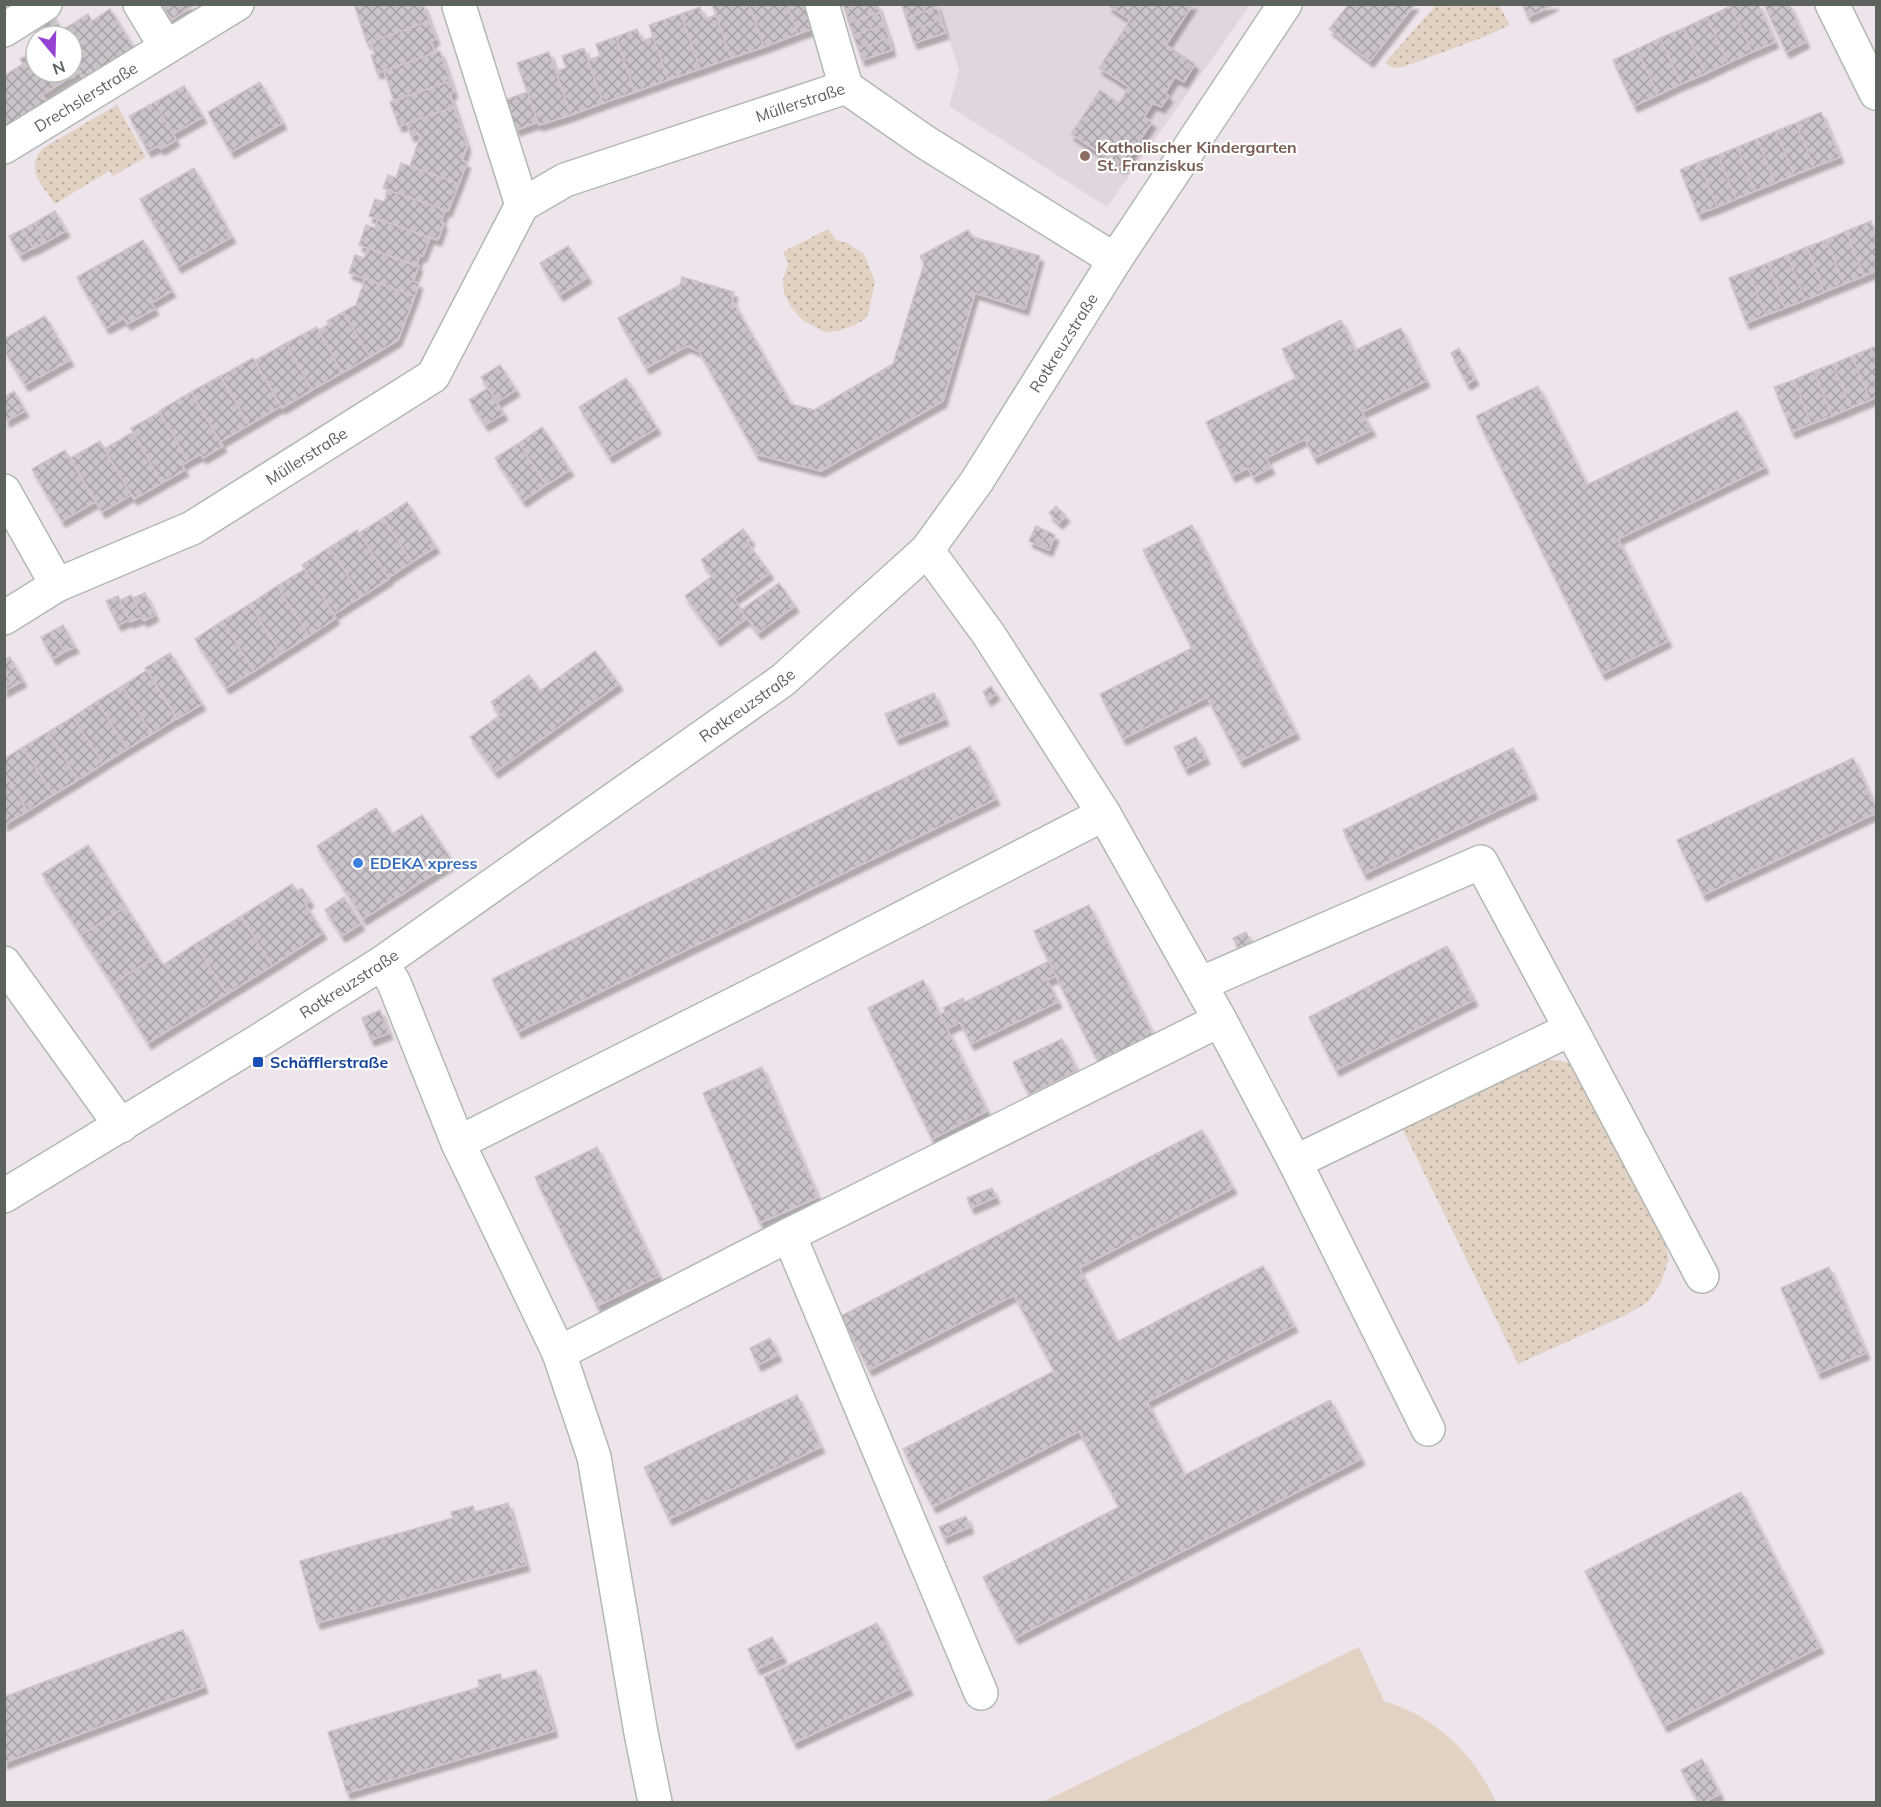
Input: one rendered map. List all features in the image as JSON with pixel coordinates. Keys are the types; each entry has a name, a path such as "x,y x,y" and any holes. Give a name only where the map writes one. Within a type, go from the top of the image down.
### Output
{"street":[{"path":"4,30 45,4"},
{"path":"140,4 166,47"},
{"name":"Drechslerstraße","path":"4,147 237,4"},
{"path":"822,4 846,87"},
{"name":"Rotkreuzstraße","path":"4,1196 121,1126 382,963 783,680 927,550 977,481 1115,260 1285,4"},
{"path":"1832,4 1876,93"},
{"path":"460,5 522,206"},
{"name":"Müllerstraße","path":"4,618 57,585 192,528 434,376 522,206 565,180 846,87 926,142 1115,260"},
{"path":"4,491 57,585"},
{"path":"927,550 989,635 1104,814 1220,1020 1295,1162 1428,1429"},
{"path":"458,1143 1104,814"},
{"path":"1200,984 1481,862 1702,1275"},
{"path":"4,963 121,1126"},
{"path":"382,963 394,982 458,1143 559,1353 594,1457 655,1803"},
{"path":"559,1353 789,1235 1220,1020"},
{"path":"1295,1162 1571,1029"},
{"path":"789,1235 981,1693"}],"shaded area":[{"name":"Katholischer Kindergarten St. Franziskus","path":"938,5 1250,5 1107,207 949,106 959,70"},
{"path":"1436,5 1499,5 1510,25 1403,67 1393,68 1385,63"},
{"path":"117,105 146,157 113,176 109,171 55,204 40,183 35,170 35,163 43,148"},
{"path":"828,229 836,240 847,243 864,254 875,281 869,311 865,319 838,331 825,332 802,320 791,307 784,293 783,280 788,264 783,252"},
{"path":"1537,1060 1557,1060 1577,1065 1661,1229 1669,1259 1661,1283 1648,1302 1626,1315 1518,1364 1402,1128"},
{"path":"1359,1647 1384,1701 1420,1717 1451,1740 1477,1768 1496,1802 1043,1802"}],"building":[{"path":"162,4 196,4 171,20"},
{"path":"354,4 423,4 429,21 367,43"},
{"path":"712,4 749,4 764,47 731,58"},
{"path":"749,4 787,4 798,34 764,47"},
{"path":"787,4 807,4 815,28 798,34"},
{"path":"843,4 862,4 845,10"},
{"path":"862,4 877,4 880,12 849,23 845,10"},
{"path":"936,4 937,7 906,18 902,5"},
{"path":"1110,4 1193,4 1166,45 1195,64 1184,82 1175,77 1165,93 1169,96 1161,107 1153,103 1144,117 1152,122 1122,168 1071,134 1100,90 1119,103 1129,87 1099,68 1130,20 1109,6"},
{"path":"1349,4 1415,4 1370,61 1329,29"},
{"path":"1522,4 1555,4 1528,17"},
{"path":"1758,4 1775,42 1752,52 1731,6"},
{"path":"1764,4 1789,4 1806,42 1786,52"},
{"path":"1731,6 1752,52 1728,63 1707,17"},
{"path":"700,7 704,19 716,15 731,58 700,69 681,14"},
{"path":"937,7 941,20 910,30 906,18"},
{"path":"110,9 136,51 85,82 84,24 72,24 88,14 92,21"},
{"path":"50,11 57,23 39,24 36,20"},
{"path":"880,12 884,25 853,35 849,23"},
{"path":"681,14 700,69 668,80 649,25"},
{"path":"1707,17 1728,63 1705,74 1684,28"},
{"path":"941,20 945,33 914,43 910,30"},
{"path":"429,21 436,39 431,41 435,53 377,73 371,55 375,54 370,42"},
{"path":"884,25 889,38 858,48 853,35"},
{"path":"1684,28 1705,74 1681,84 1660,38"},
{"path":"637,29 642,41 653,37 668,80 635,92 616,37"},
{"path":"616,37 635,92 603,103 588,60 600,56 596,44"},
{"path":"889,38 892,50 862,60 858,48"},
{"path":"1660,38 1681,84 1658,95 1637,49"},
{"path":"584,48 603,103 571,115 556,71 566,68 562,56"},
{"path":"1637,49 1658,95 1634,106 1613,60"},
{"path":"440,51 450,81 394,101 384,71"},
{"path":"549,52 571,115 539,125 517,63"},
{"path":"24,57 24,84 59,84 42,95 48,104 4,130 4,76 23,64 20,59"},
{"path":"450,81 454,92 450,94 454,107 399,126 390,102"},
{"path":"260,82 283,123 231,152 208,112"},
{"path":"184,86 203,117 173,134 155,102"},
{"path":"527,92 538,122 516,130 505,100"},
{"path":"155,102 176,140 161,149 158,146 148,151 129,116"},
{"path":"454,107 467,146 462,161 467,162 459,184 410,166 420,137 419,133 411,136 407,123"},
{"path":"1821,112 1840,157 1814,167 1796,123"},
{"path":"1796,123 1814,167 1794,175 1776,131"},
{"path":"1776,131 1794,175 1775,183 1757,139"},
{"path":"1757,139 1775,183 1755,191 1737,147"},
{"path":"1737,147 1755,191 1736,199 1718,155"},
{"path":"1718,155 1736,199 1717,207 1699,162"},
{"path":"1699,162 1717,207 1698,214 1680,170"},
{"path":"401,163 459,184 448,211 383,188 388,175 396,178"},
{"path":"194,168 232,237 178,267 140,199"},
{"path":"388,190 445,210 441,222 444,223 438,240 369,216 375,199 384,202"},
{"path":"55,211 66,231 46,242 34,223"},
{"path":"378,219 430,238 416,266 359,245 366,225 375,228"},
{"path":"1871,221 1876,235 1876,271 1864,276 1846,231"},
{"path":"34,223 46,242 33,249 23,229"},
{"path":"23,229 33,248 20,255 9,236"},
{"path":"968,230 973,237 1040,256 1025,309 975,293 943,401 821,471 756,454 699,351 687,346 646,368 618,318 680,285 682,277 734,292 732,300 791,404 814,410 893,364 924,264 920,256"},
{"path":"1846,231 1864,276 1844,284 1826,240"},
{"path":"143,240 172,291 151,303 155,309 127,324 124,318 106,328 77,277"},
{"path":"1826,240 1844,284 1824,292 1807,247"},
{"path":"568,246 588,277 560,295 540,263"},
{"path":"1807,247 1824,292 1805,300 1787,255"},
{"path":"368,248 419,266 413,281 419,283 415,296 349,273 355,255 364,258"},
{"path":"1787,255 1805,300 1785,308 1768,263"},
{"path":"1768,263 1785,308 1766,315 1748,271"},
{"path":"1748,271 1766,315 1746,323 1729,278"},
{"path":"365,279 415,296 398,340 370,357 343,312 356,305"},
{"path":"343,312 370,357 342,373 319,330 329,324 327,321"},
{"path":"45,316 70,360 25,385 4,349 4,339"},
{"path":"1341,320 1355,350 1401,328 1426,381 1362,412 1372,430 1314,458 1305,439 1266,458 1271,468 1253,477 1248,468 1232,476 1206,422 1296,378 1282,349"},
{"path":"317,327 342,373 312,390 286,343"},
{"path":"286,343 312,390 282,408 254,361"},
{"path":"1876,346 1876,361 1871,348"},
{"path":"1459,348 1475,379 1467,384 1451,353"},
{"path":"1871,348 1876,361 1876,397 1870,400 1852,356"},
{"path":"1852,356 1870,400 1851,408 1833,364"},
{"path":"253,358 281,406 249,425 221,376"},
{"path":"1833,364 1851,408 1832,416 1814,371"},
{"path":"500,365 516,390 497,402 481,377"},
{"path":"1814,371 1832,416 1811,424 1794,380"},
{"path":"220,376 249,425 220,442 191,392"},
{"path":"626,378 657,428 609,457 579,407"},
{"path":"1794,380 1811,424 1792,432 1774,387"},
{"path":"1538,386 1587,485 1737,411 1765,467 1618,539 1668,641 1602,674 1476,416"},
{"path":"488,388 504,414 485,425 469,400"},
{"path":"14,391 25,411 6,421 4,397"},
{"path":"191,392 223,446 203,458 201,454 188,461 159,411"},
{"path":"160,412 188,461 182,465 185,470 162,483 131,428"},
{"path":"542,427 570,470 546,485 519,443"},
{"path":"133,432 162,483 134,499 104,449"},
{"path":"100,441 131,495 102,512 70,458"},
{"path":"519,443 546,485 523,501 495,458"},
{"path":"65,450 95,502 62,521 32,469"},
{"path":"407,502 436,547 412,562 383,518"},
{"path":"1056,506 1066,516 1059,523 1049,513"},
{"path":"383,518 412,562 388,578 359,533"},
{"path":"1192,525 1296,733 1240,761 1207,697 1123,739 1100,694 1192,648 1143,550"},
{"path":"1036,526 1047,531 1040,546 1029,541"},
{"path":"743,529 751,540 747,542 770,573 734,599 747,618 717,640 685,596 712,576 701,560"},
{"path":"357,530 389,579 361,597 330,547"},
{"path":"1047,531 1055,535 1049,550 1040,546"},
{"path":"330,547 361,597 334,614 302,565"},
{"path":"305,569 336,618 309,636 277,586"},
{"path":"779,583 795,606 758,633 741,610"},
{"path":"277,586 309,636 281,654 250,604"},
{"path":"145,593 155,615 144,621 133,598"},
{"path":"131,595 142,617 130,622 120,600"},
{"path":"118,596 129,620 118,625 106,601"},
{"path":"250,604 281,654 254,671 222,621"},
{"path":"222,621 254,671 226,688 195,639"},
{"path":"63,625 75,647 64,652 52,631"},
{"path":"52,631 64,652 53,659 41,637"},
{"path":"595,651 619,684 495,772 470,737 500,715 491,702 529,675 540,691"},
{"path":"170,653 202,704 177,719 145,668"},
{"path":"10,657 23,681 13,686 4,671 4,660"},
{"path":"147,670 177,718 152,734 122,686"},
{"path":"4,671 13,686 4,691"},
{"path":"122,686 152,734 127,749 97,701"},
{"path":"991,686 996,694 988,700 983,692"},
{"path":"934,693 945,719 896,739 885,714"},
{"path":"97,701 127,749 103,764 73,717"},
{"path":"73,717 103,764 78,780 48,732"},
{"path":"48,732 78,780 53,795 23,747"},
{"path":"1196,737 1206,758 1185,769 1174,747"},
{"path":"970,746 996,799 518,1032 492,979"},
{"path":"23,747 53,795 28,811 4,772 4,759"},
{"path":"1513,748 1534,793 1364,874 1343,830"},
{"path":"1853,758 1876,808 1876,813 1703,895 1677,840"},
{"path":"4,772 28,811 4,825"},
{"path":"376,808 392,834 422,815 453,862 363,919 317,846"},
{"path":"88,845 126,907 81,935 42,874"},
{"path":"292,884 297,891 302,888 310,901 305,904 323,933 272,966 241,916"},
{"path":"344,897 361,924 342,936 325,910"},
{"path":"1089,905 1153,1035 1098,1062 1034,931"},
{"path":"126,907 157,956 112,984 81,935"},
{"path":"241,916 272,966 227,994 195,944"},
{"path":"1246,932 1252,944 1239,950 1233,938"},
{"path":"195,944 227,994 148,1043 112,984 157,956 163,965"},
{"path":"1447,946 1474,1000 1336,1070 1309,1017"},
{"path":"1049,961 1056,976 1047,980 1058,1002 971,1044 960,1022 947,1029 940,1014 945,1012 943,1008 963,998 965,1002"},
{"path":"923,980 987,1111 932,1139 868,1008"},
{"path":"380,1010 389,1033 371,1040 362,1018"},
{"path":"1062,1039 1077,1071 1029,1095 1013,1062"},
{"path":"762,1067 818,1197 760,1223 703,1093"},
{"path":"1202,1130 1233,1188 1079,1268 1117,1342 1263,1266 1294,1326 1147,1402 1185,1475 1330,1400 1361,1459 1015,1638 983,1577 1119,1507 1079,1431 933,1507 903,1449 1054,1371 1014,1295 869,1370 841,1316"},
{"path":"597,1147 659,1276 597,1306 535,1177"},
{"path":"992,1188 996,1197 971,1208 967,1198"},
{"path":"1829,1267 1866,1353 1818,1373 1781,1288"},
{"path":"770,1338 778,1355 758,1365 750,1348"},
{"path":"797,1395 821,1447 669,1519 644,1467"},
{"path":"1741,1492 1820,1647 1664,1726 1585,1571"},
{"path":"508,1503 526,1565 317,1623 300,1561 453,1518 451,1512 473,1506 475,1512"},
{"path":"966,1516 970,1527 944,1538 939,1527"},
{"path":"877,1623 909,1689 794,1743 764,1677"},
{"path":"183,1630 204,1687 4,1763 4,1697"},
{"path":"772,1637 783,1657 757,1669 748,1649"},
{"path":"536,1670 554,1731 347,1793 328,1732 480,1687 478,1680 500,1674 502,1680"},
{"path":"1702,1759 1720,1794 1704,1802 1698,1802 1681,1770"}],"place":[{"name":"Katholischer Kindergarten St. Franziskus","path":"1085,156"},
{"name":"EDEKA xpress","path":"358,863"},
{"name":"Schäfflerstraße","path":"258,1062"}]}
